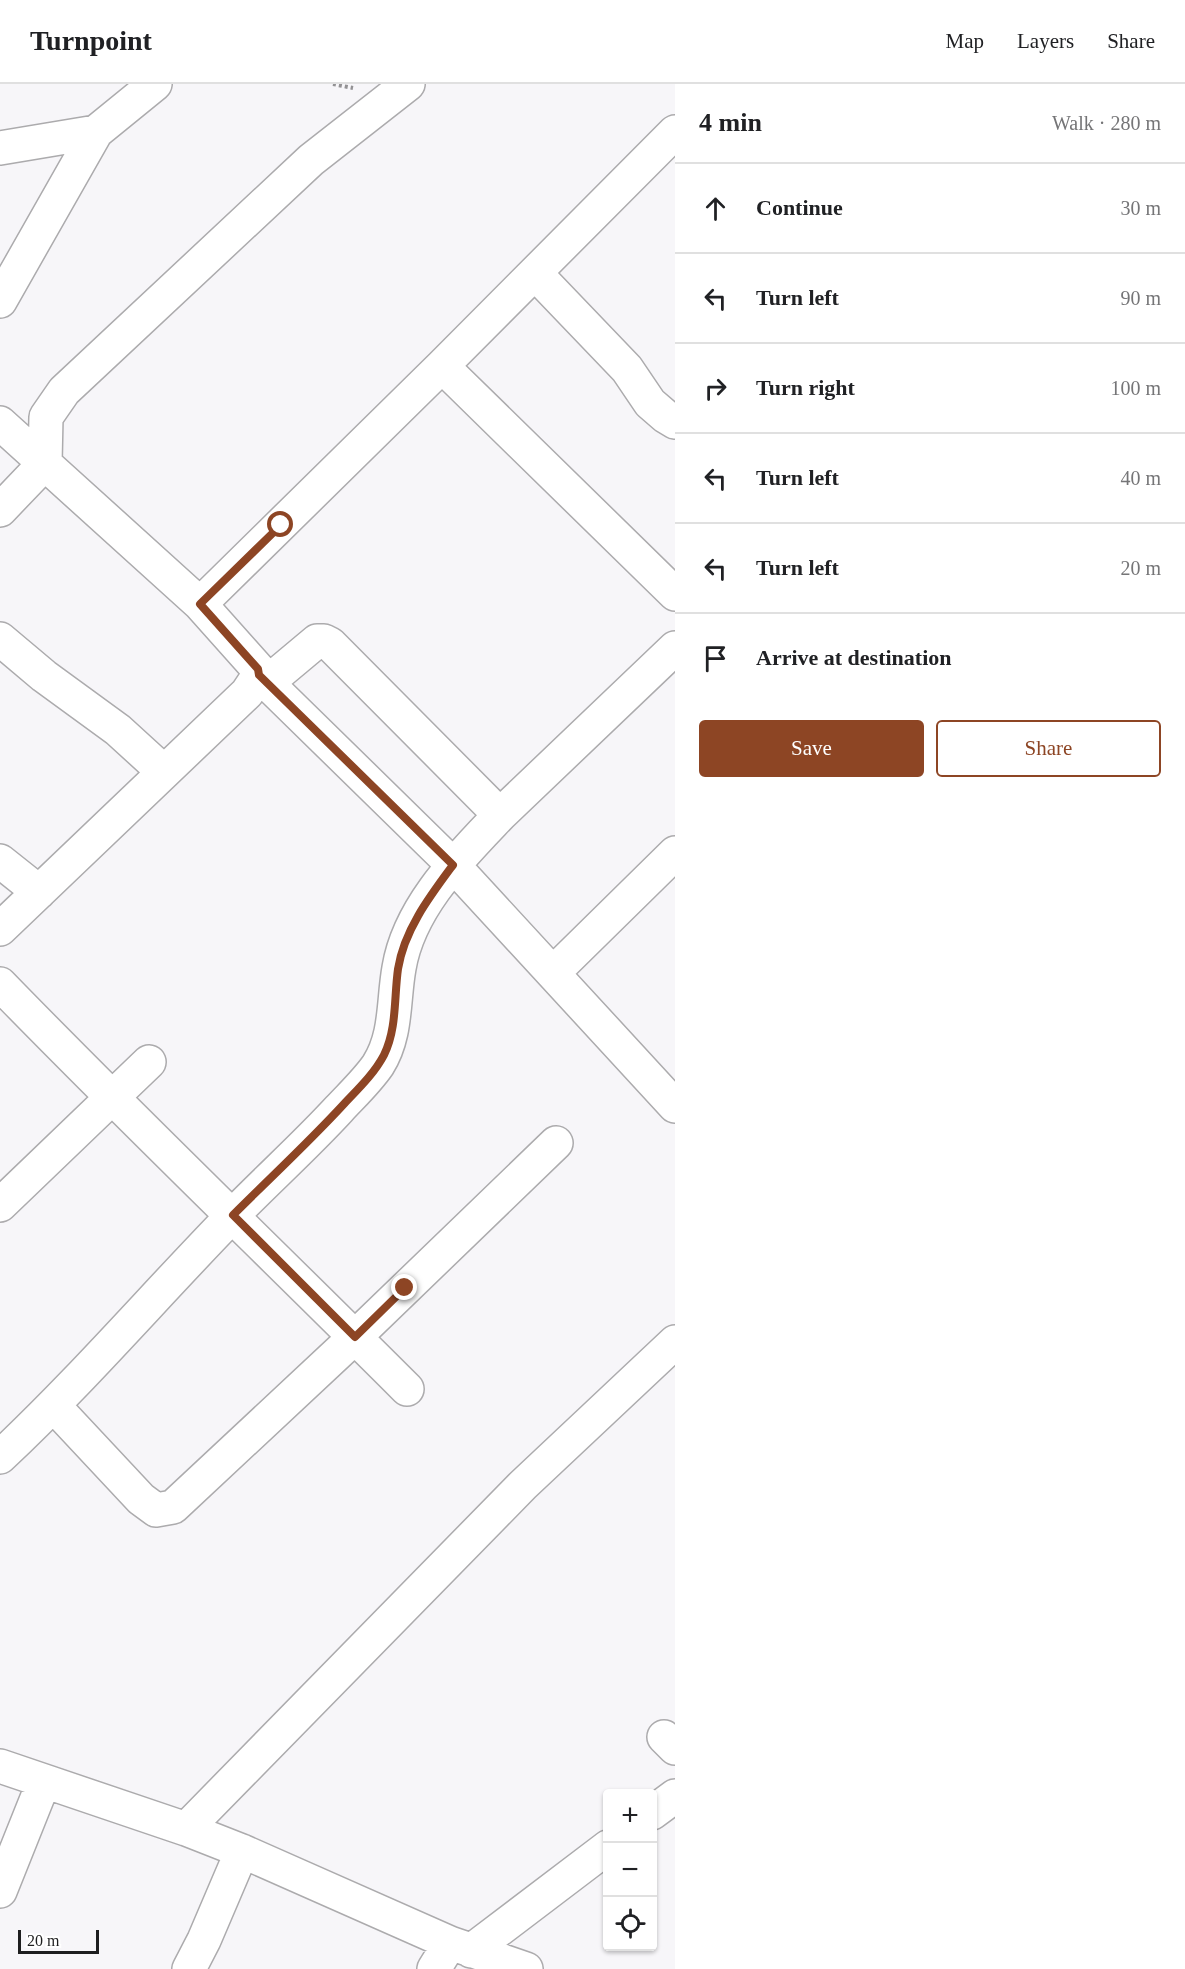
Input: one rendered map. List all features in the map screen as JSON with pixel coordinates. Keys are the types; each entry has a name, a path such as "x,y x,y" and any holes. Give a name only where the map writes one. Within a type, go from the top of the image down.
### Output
{"street":[{"path":"0,301 96,132 155,84"},
{"path":"0,510 45,463 46,417 64,391 311,160 408,84"},
{"path":"0,148 96,132"},
{"path":"200,604 675,132"},
{"path":"535,273 627,369 650,403 675,422"},
{"path":"442,366 675,594"},
{"path":"0,423 200,604 258,669 263,678 453,865 673,1100"},
{"path":"0,639 44,676 118,730 164,772"},
{"path":"0,929 263,678 317,641 330,644 500,815"},
{"path":"0,1457 54,1406 233,1215 321,1129 363,1084 380,1061 390,1037 404,947 428,900 453,865 500,815 675,648"},
{"path":"554,972 675,853"},
{"path":"0,861 39,892"},
{"path":"0,984 111,1099 233,1215 407,1389"},
{"path":"0,1205 149,1062"},
{"path":"54,1406 141,1499 156,1510 173,1507 355,1337 556,1143"},
{"path":"186,1829 523,1485 675,1342"},
{"path":"0,1766 186,1829 242,1851 451,1954 526,1969"},
{"path":"0,1891 45,1781"},
{"path":"657,1809 675,1796"},
{"path":"451,1954 603,1850"},
{"path":"189,1969 204,1940 242,1851"}],"route":[{"path":"281,525 200,604 258,669 259,675 453,865 428,900 404,947 390,1037 385,1054 363,1084 321,1129 233,1215 355,1337 405,1288"}]}
